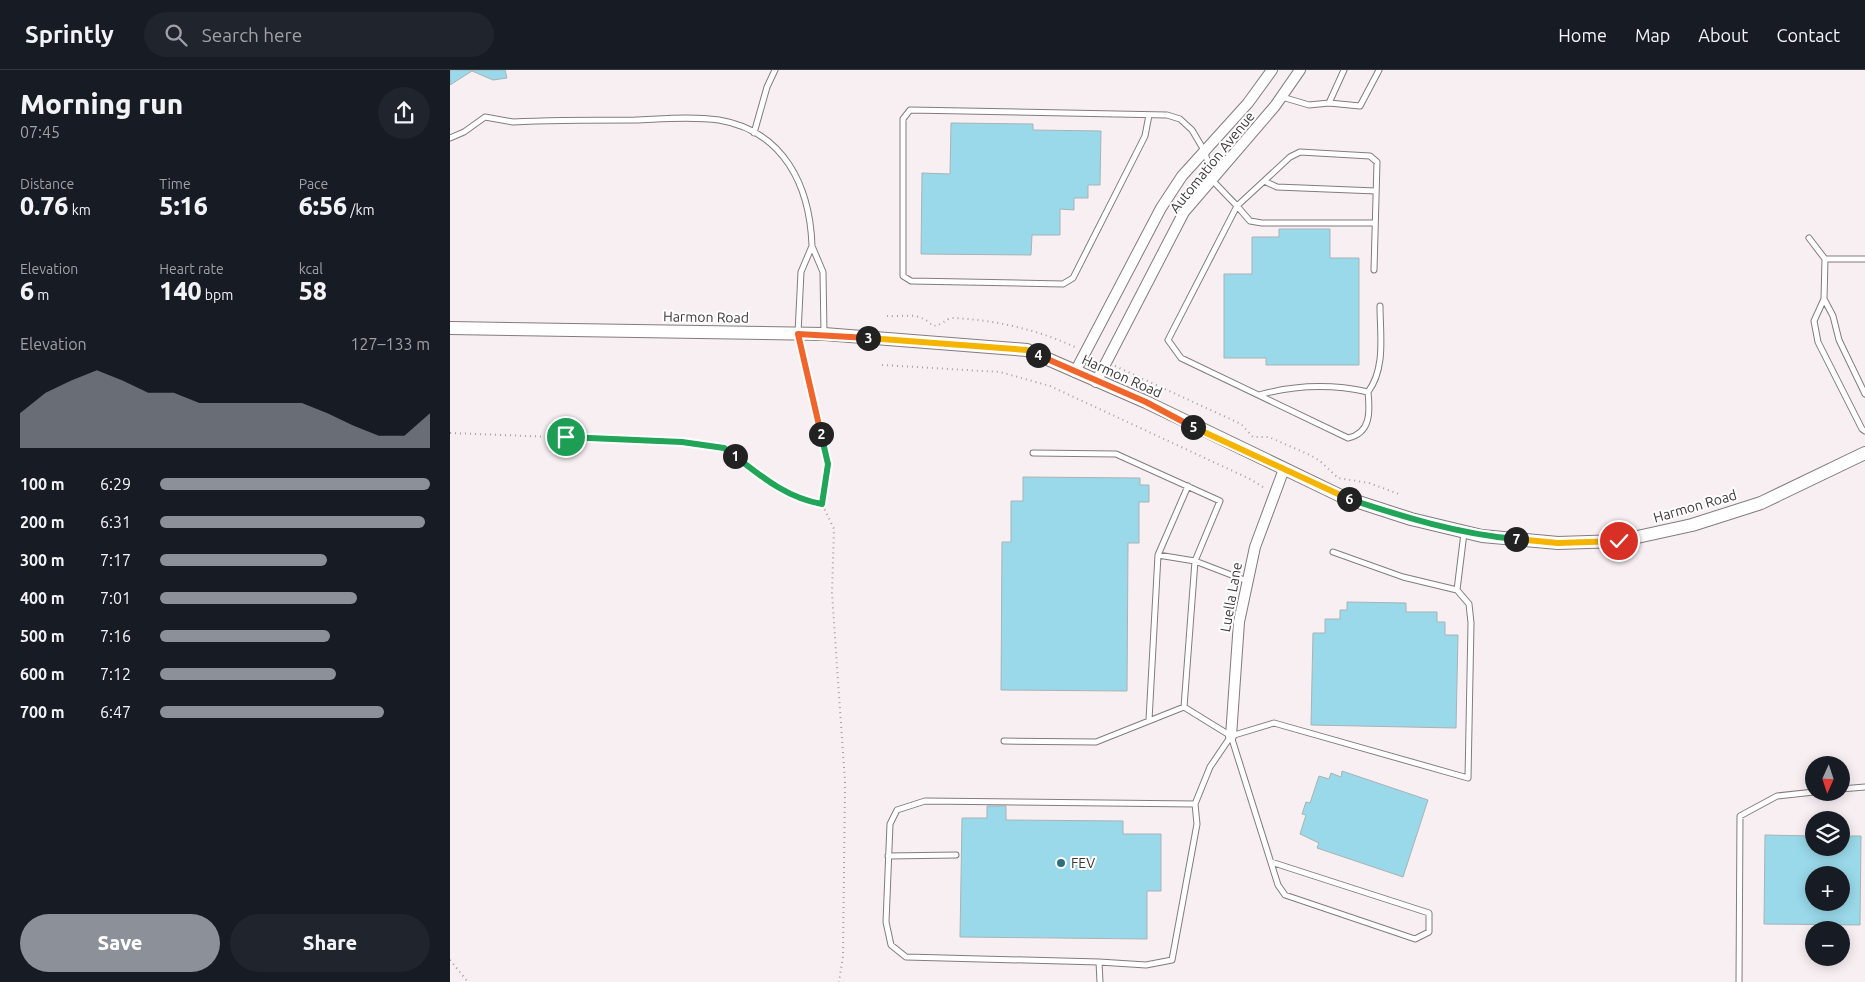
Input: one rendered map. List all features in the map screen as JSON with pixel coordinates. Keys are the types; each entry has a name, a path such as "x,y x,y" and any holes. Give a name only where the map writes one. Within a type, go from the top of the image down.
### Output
{"street":[{"name":"Automation Avenue","path":"1075,372 1161,208 1182,176 1248,103 1272,70"},
{"name":"Automation Avenue","path":"1096,382 1184,212 1282,97 1300,70"},
{"name":"Harmon Road","path":"450,328 824,334 1027,350 1096,382 1146,402 1343,497 1411,519 1482,536 1558,543 1619,541 1692,525 1761,503 1865,453"},
{"name":"Luella Lane","path":"1231,736 1238,622 1255,547 1284,469"}],"lane":[{"path":"754,133 767,87 775,70"},
{"path":"1329,103 1344,70"},
{"path":"1282,97 1309,105 1329,103 1360,106 1379,70"},
{"path":"1148,115 1145,136 1073,278 1063,284 911,281 903,276 903,119 910,110 1167,115 1180,119 1192,130 1205,152 1212,180 1250,221 1262,223 1375,223"},
{"path":"450,138 464,132 485,117 513,122 704,119 738,125 754,133 780,153 800,182 809,210 812,246 823,272 824,334"},
{"path":"1374,270 1377,162 1370,156 1300,152 1290,157 1237,206 1168,340 1181,358 1348,438 1357,436 1367,427 1370,409 1368,392 1377,381 1380,369 1380,306"},
{"path":"1264,181 1277,187 1376,191"},
{"path":"1810,238 1825,259 1824,299 1814,321 1818,342 1862,429 1865,431"},
{"path":"798,334 801,272 812,246"},
{"path":"1825,259 1865,259"},
{"path":"1824,299 1833,316 1839,340 1865,394"},
{"path":"1259,395 1286,388 1345,387 1368,392"},
{"path":"1033,453 1116,454 1220,501 1194,561 1184,708"},
{"path":"1149,720 1158,555 1188,486"},
{"path":"1457,590 1464,532"},
{"path":"1195,804 925,801 897,810 890,824 888,856 886,922 891,945 906,957 1146,965 1172,960 1197,824 1195,804 1210,767 1231,736 1274,723 1468,778 1471,623 1469,604 1457,590 1403,577 1333,552"},
{"path":"1158,555 1194,561 1247,581"},
{"path":"1004,741 1096,742 1184,708 1231,736 1278,885 1285,895 1416,939 1429,932 1429,912 1271,862"},
{"path":"1850,788 1865,787"},
{"path":"1739,982 1740,816 1777,796 1805,793"},
{"path":"888,856 956,855"},
{"path":"1099,962 1100,982"}],"path":[{"path":"798,334 828,464 822,504 834,529 832,592 844,782 843,956 840,982"},
{"path":"882,365 1000,372 1050,386 1275,493"},
{"path":"450,432 682,442 724,448 773,485 804,500 822,504"},
{"path":"450,960 468,982"}],"building":[{"path":"450,70 505,70 507,78 493,80 472,71 450,85"},
{"path":"951,123 1033,124 1033,130 1101,131 1100,185 1088,185 1088,198 1074,198 1074,210 1060,209 1060,235 1032,235 1031,255 921,254 922,173 950,174"},
{"path":"1279,229 1330,229 1330,258 1359,258 1359,365 1266,365 1266,358 1224,358 1224,274 1252,274 1252,237 1279,237"},
{"path":"1023,477 1140,478 1140,485 1149,485 1149,502 1139,502 1139,543 1128,543 1127,691 1001,690 1002,542 1011,542 1011,501 1023,501"},
{"path":"1347,602 1406,603 1406,612 1437,612 1437,622 1445,622 1445,635 1458,635 1456,728 1311,725 1313,633 1325,633 1325,619 1340,619 1340,610 1347,610"},
{"path":"1342,771 1428,800 1403,877 1317,848 1319,843 1300,834 1306,815 1302,814 1306,802 1310,803 1319,776 1329,779 1331,773 1341,777"},
{"name":"FEV","path":"987,806 1006,806 1006,820 1123,821 1123,834 1161,834 1161,891 1147,891 1147,939 960,937 962,818 987,818"},
{"path":"1765,835 1805,836 1805,856 1850,856 1850,836 1861,836 1860,925 1850,925 1850,921 1805,921 1805,924 1764,924"}],"place":[{"name":"FEV","path":"1061,863"}],"route":[{"path":"566,437 682,442 724,448 773,485 804,500 822,504 828,464 798,334 824,334 1027,350 1096,382 1146,402 1194,427 1343,497 1411,519 1482,536 1558,543 1619,541"}]}
